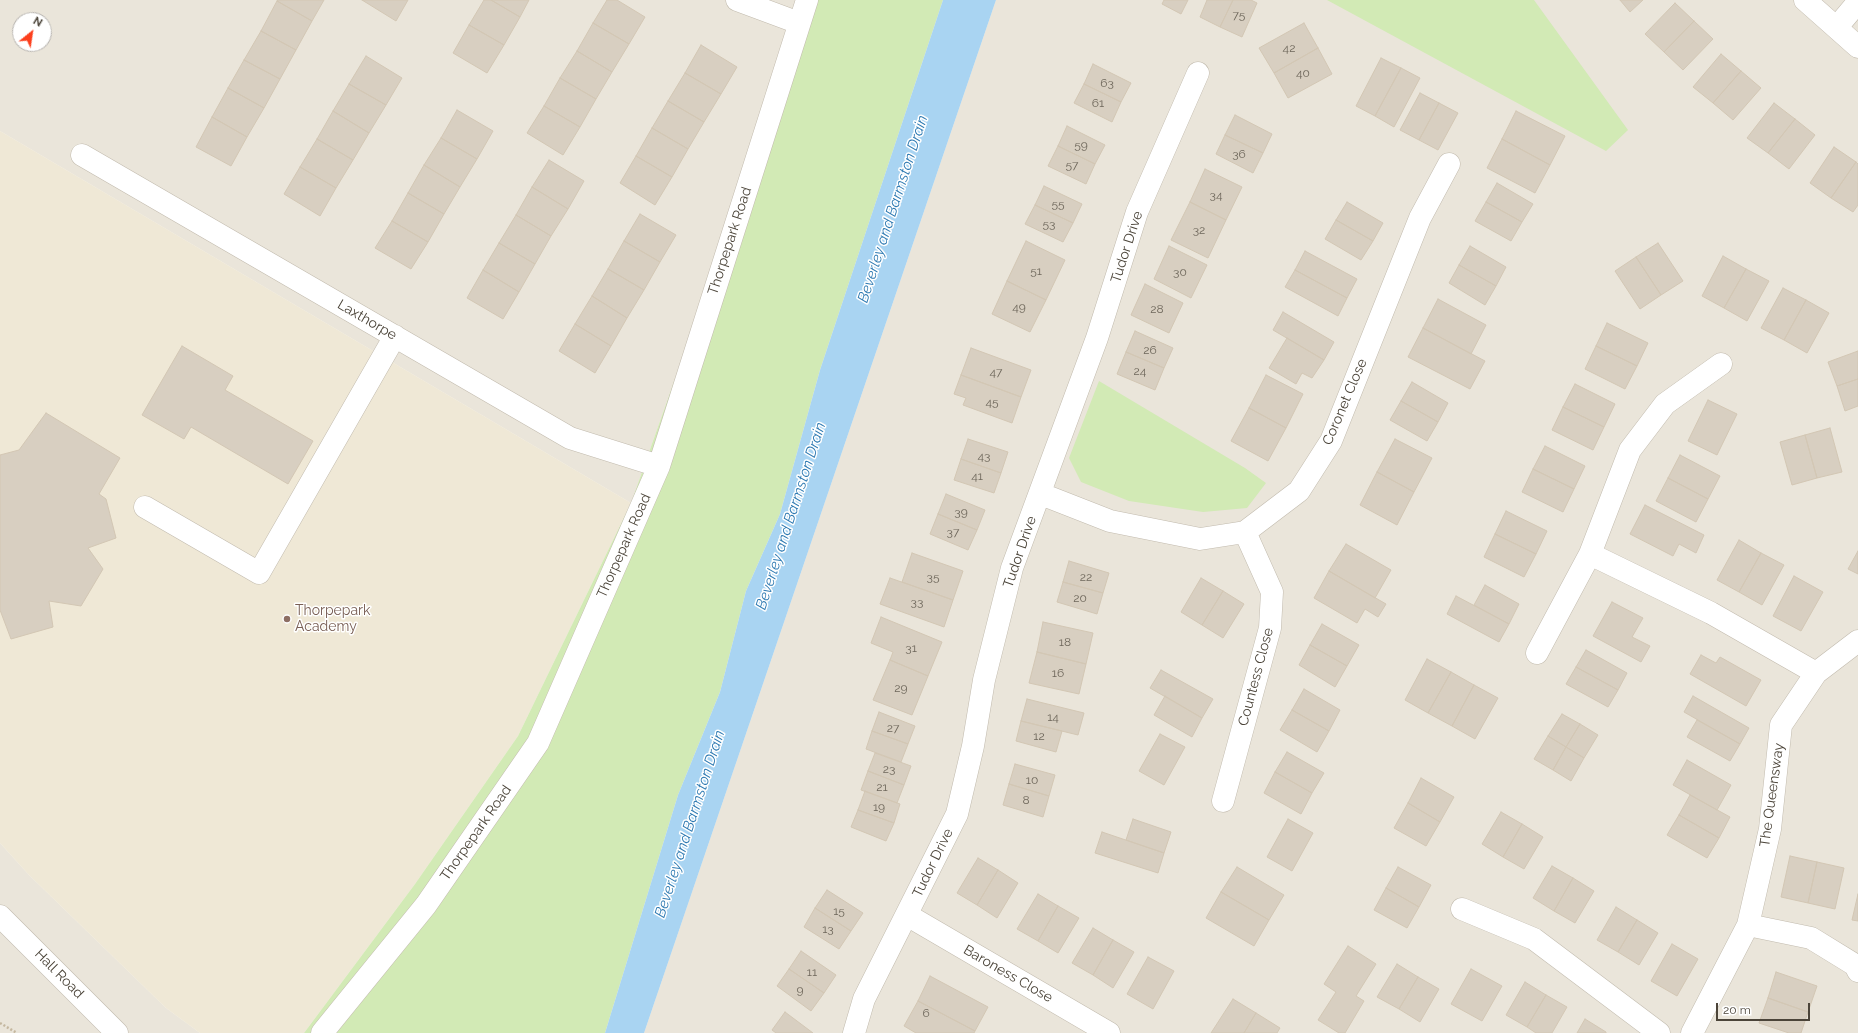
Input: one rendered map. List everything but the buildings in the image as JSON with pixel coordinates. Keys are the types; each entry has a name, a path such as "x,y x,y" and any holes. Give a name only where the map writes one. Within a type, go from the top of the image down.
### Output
{"street":[{"path":"736,0 799,23"},
{"name":"Thorpepark Road","path":"322,1033 426,905 538,743 659,466 807,0"},
{"path":"1806,0 1858,47"},
{"path":"1837,28 1858,2"},
{"name":"Tudor Drive","path":"854,1033 864,999 957,814 973,746 984,680 1012,568 1041,494 1098,338 1137,212 1198,73"},
{"name":"Laxthorpe","path":"82,155 570,438 659,466"},
{"name":"Coronet Close","path":"1041,494 1110,521 1200,539 1245,532 1299,491 1331,441 1420,218 1449,164"},
{"path":"145,506 259,573 395,336"},
{"path":"1537,653 1590,554 1630,450 1666,404 1721,364"},
{"name":"Countess Close","path":"1223,801 1270,628 1272,592 1245,532"},
{"path":"1590,554 1711,613 1816,673"},
{"name":"The Queensway","path":"1692,1033 1748,925 1770,829 1781,725 1816,673 1858,641"},
{"path":"1462,908 1534,939 1658,1033"},
{"name":"Baroness Close","path":"907,915 1109,1033"},
{"name":"Hall Road","path":"0,916 117,1033"},
{"path":"1748,925 1811,938 1855,965 1858,971"}],"path":[{"path":"0,1023 17,1033"}],"shaded area":[{"path":"0,0 809,0 631,503 0,131"},
{"path":"996,0 1858,0 1858,1033 644,1033"},
{"name":"Thorpepark Academy","path":"0,131 631,503 518,736 415,884 304,1033 200,1033 166,1008 29,875 0,843"},
{"path":"0,843 29,875 166,1008 200,1033 0,1033"}],"green space":[{"path":"809,0 943,0 820,370 780,514 746,591 720,692 678,795 605,1033 304,1033 415,884 518,736 631,503"},
{"path":"1327,0 1534,0 1628,130 1606,151"},
{"path":"1099,381 1245,468 1266,483 1247,508 1203,512 1129,501 1081,482 1069,458"}],"water":[{"name":"Beverley and Barmston Drain","path":"943,0 996,0 644,1033 605,1033 678,795 720,692 746,591 780,514 820,370"}],"place":[{"name":"Thorpepark Academy","path":"287,619"}]}
